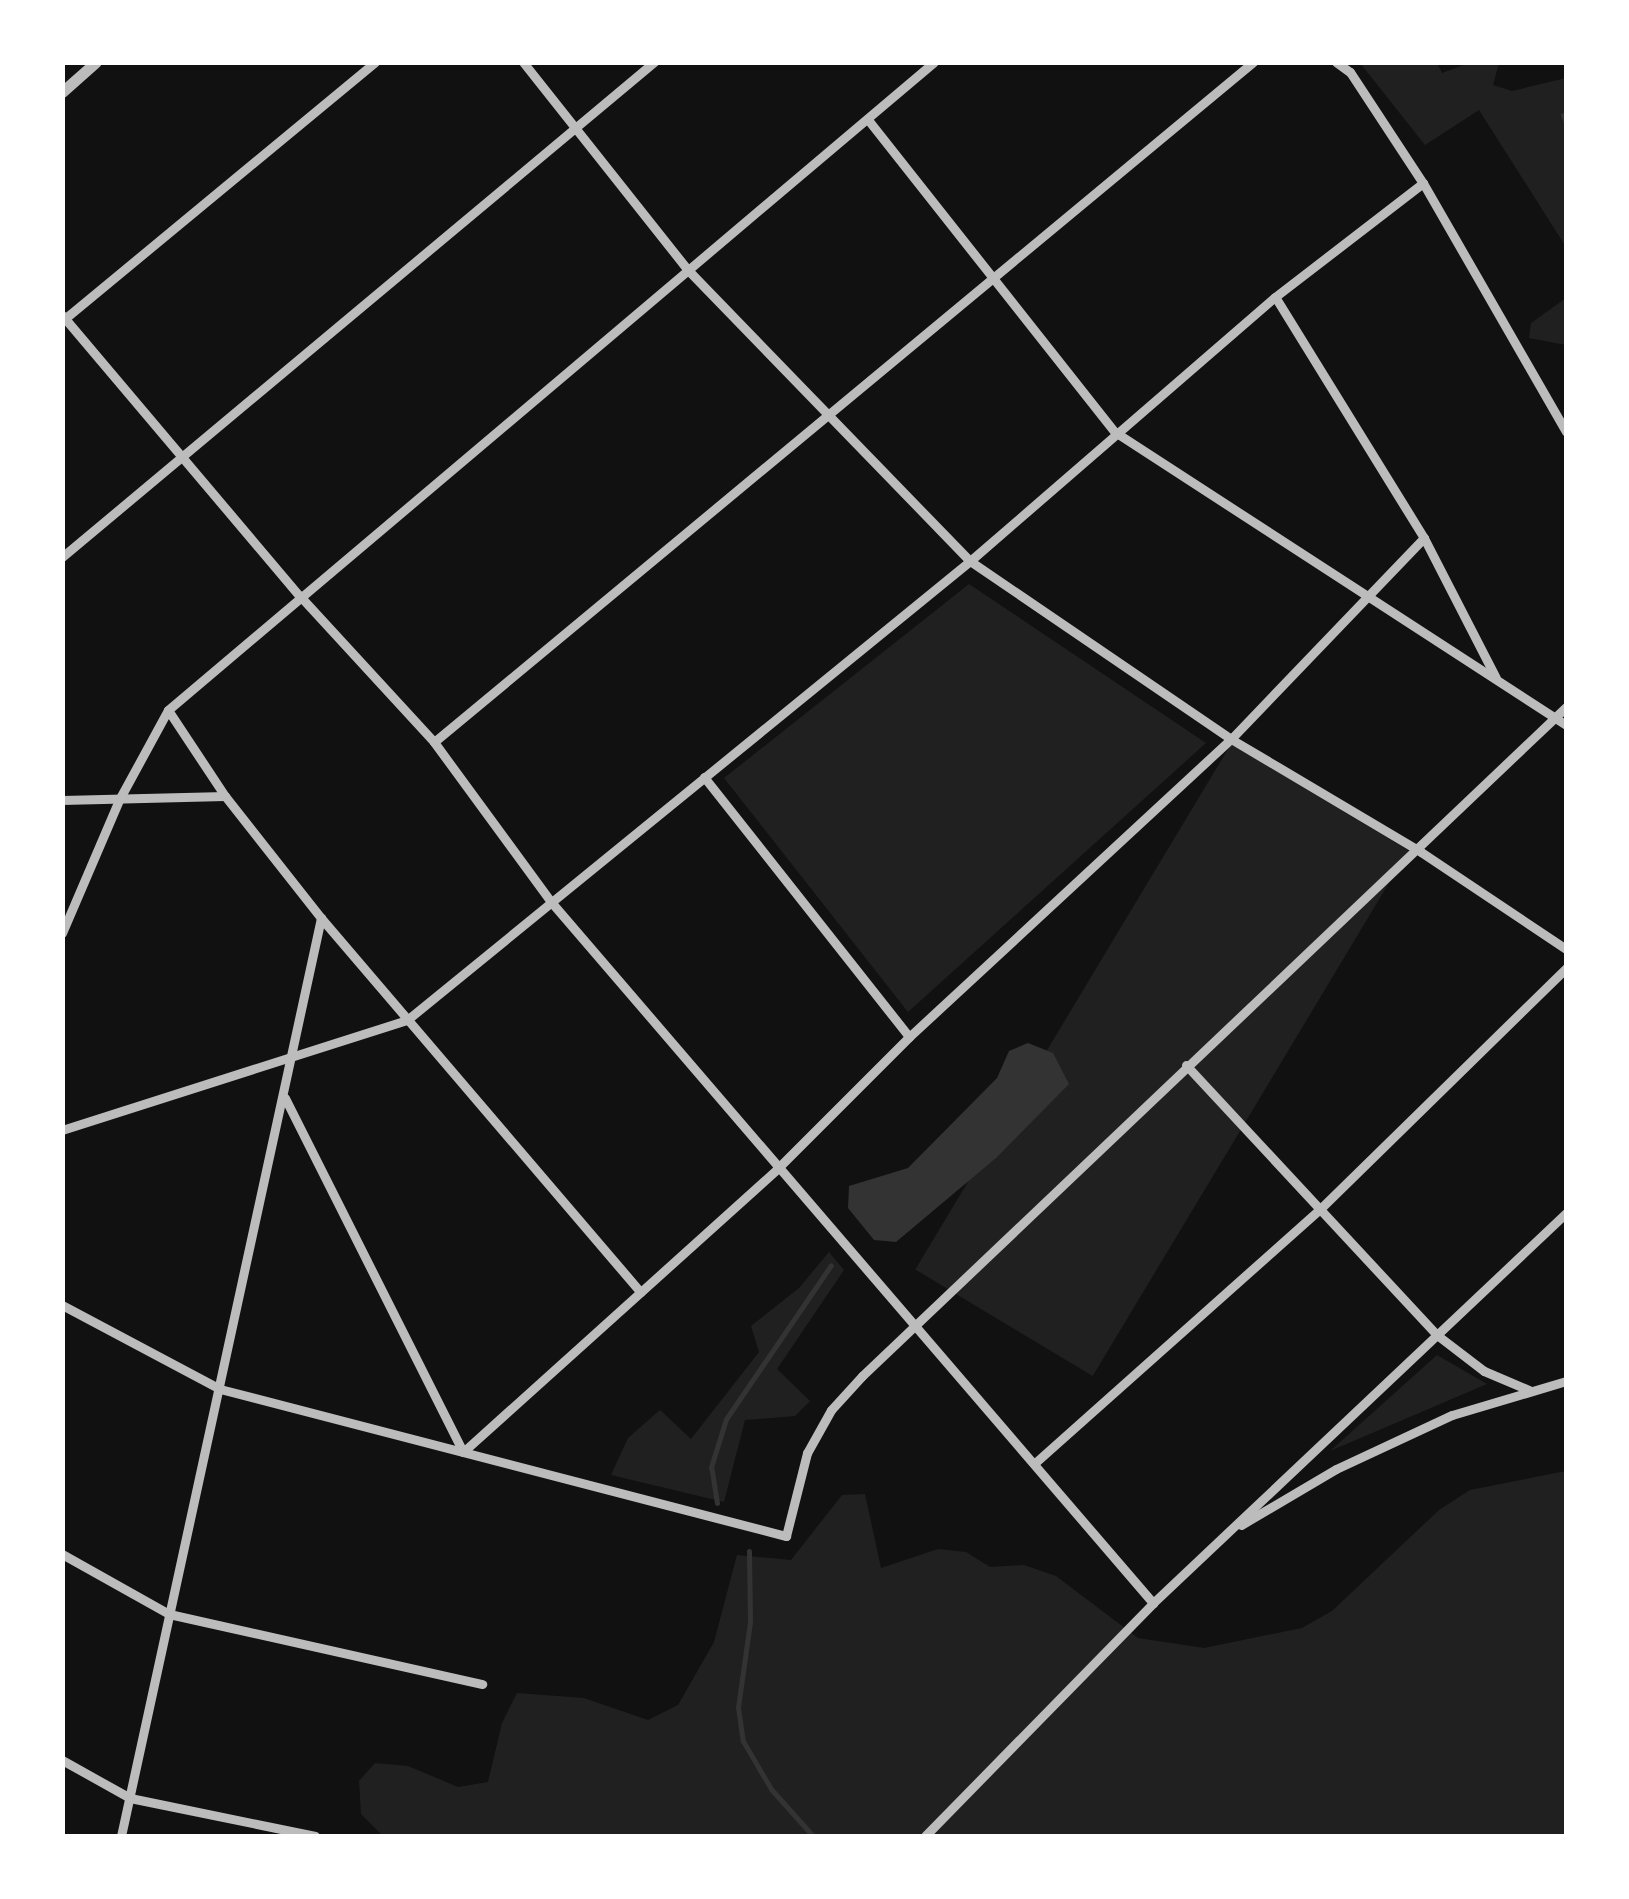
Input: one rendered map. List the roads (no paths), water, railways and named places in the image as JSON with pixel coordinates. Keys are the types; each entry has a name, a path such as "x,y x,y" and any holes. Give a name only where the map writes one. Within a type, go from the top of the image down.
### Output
{"street":[{"path":"62,92 96,62"},
{"path":"375,62 64,318 184,453 298,595 434,742 552,903 912,1327 1036,1462 1153,1603"},
{"path":"523,62 577,124 686,268 835,414 970,561 1231,739 1421,852 1566,950"},
{"path":"62,556 654,62"},
{"path":"62,933 120,798 168,710 298,595 686,268 869,121 934,62"},
{"path":"434,742 835,414 990,279 1253,62"},
{"path":"1336,62 1350,72 1423,183 1566,432"},
{"path":"869,121 990,279 1115,432 1566,725"},
{"path":"62,1130 288,1062 407,1020 970,561 1275,297 1423,183"},
{"path":"1275,297 1424,538 1496,678"},
{"path":"463,1452 777,1169 908,1037 1231,739 1424,538"},
{"path":"62,1305 220,1389 786,1536 806,1452 831,1410 1186,1064 1421,852 1566,708"},
{"path":"168,710 224,796 321,918 640,1292"},
{"path":"704,776 908,1037"},
{"path":"62,800 224,796"},
{"path":"121,1836 286,1098 288,1062 321,918"},
{"path":"1036,1462 1319,1210 1566,968"},
{"path":"1186,1064 1437,1334 1484,1371 1529,1390"},
{"path":"286,1098 463,1452"},
{"path":"925,1836 1153,1603 1566,1212"},
{"path":"1226,1534 1336,1469 1452,1416 1566,1381"},
{"path":"62,1554 169,1614 482,1684"},
{"path":"62,1760 130,1798 316,1836"}],"waterway":[{"path":"1563,115 1566,122"},
{"path":"717,1503 711,1467 726,1419 831,1265"},
{"path":"749,1551 750,1622 738,1707 743,1741 771,1789 813,1836"}]}
